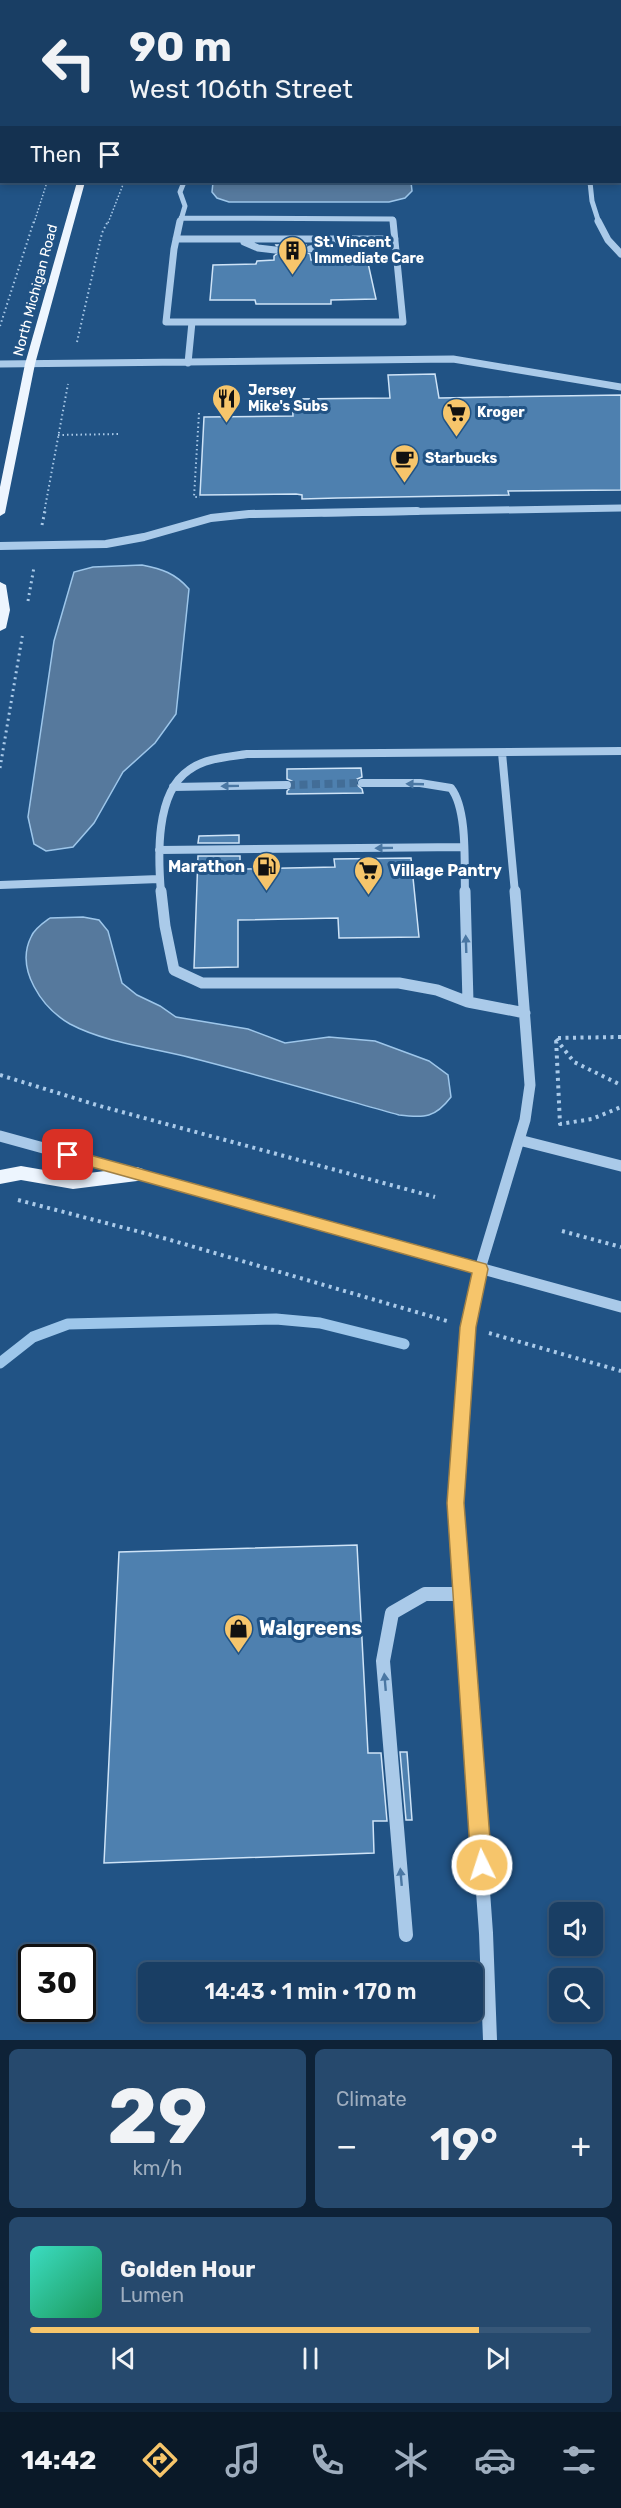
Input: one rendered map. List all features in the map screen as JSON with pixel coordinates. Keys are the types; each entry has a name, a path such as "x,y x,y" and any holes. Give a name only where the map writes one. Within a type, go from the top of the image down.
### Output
{"main road":[{"name":"North Michigan Road","path":"0,513 30,364 81,183"},
{"path":"0,585 4,610 0,628"},
{"path":"0,1178 21,1173 73,1182 136,1174"}],"street":[{"path":"47,0 69,0"},
{"path":"181,218 393,219 403,322 166,322 176,239 181,218 185,206 180,192 184,183"},
{"path":"590,183 603,235 608,243 621,254"},
{"path":"176,239 395,239"},
{"path":"238,239 258,248 275,250"},
{"path":"309,249 342,239"},
{"path":"188,363 192,322"},
{"path":"0,364 453,359 621,387"},
{"path":"0,546 106,544 144,537 211,518 249,514 621,508"},
{"path":"525,1013 468,1002 437,990 399,983 202,982 174,970 165,939 159,879 159,850 164,817 173,787 183,774 203,762 247,754 621,751"},
{"path":"490,2040 486,1933 456,1503 468,1327 480,1269 519,1140 530,1085 502,753"},
{"path":"362,783 420,783 451,788 458,797 464,848 468,1002"},
{"path":"173,787 287,785"},
{"path":"159,850 464,848"},
{"path":"0,885 159,879"},
{"path":"0,1136 621,1307"},
{"path":"519,1140 621,1166"},
{"path":"406,1935 383,1661 392,1613 425,1594 462,1594"}],"path":[{"path":"0,326 47,183"},
{"path":"27,606 72,364 102,233 118,201 123,183"},
{"path":"58,435 120,434"},
{"path":"0,768 23,629"},
{"path":"556,1038 621,1037"},
{"path":"556,1038 574,1062 621,1084"},
{"path":"556,1038 560,1124 579,1124 601,1118 621,1107"},
{"path":"0,1075 100,1106 435,1197"},
{"path":"10,1200 22,1200 166,1239 621,1371"},
{"path":"562,1231 621,1247"}],"water":[{"path":"213,183 411,183 412,191 405,198 389,202 229,202 217,198 212,192"},
{"path":"142,565 168,572 189,589 176,714 155,743 123,772 94,823 73,847 46,851 34,844 28,817 54,641 74,572 93,567"},
{"path":"83,917 99,920 108,931 122,983 137,995 176,1017 248,1029 285,1043 329,1037 375,1041 429,1061 448,1075 451,1097 440,1109 429,1115 399,1115 211,1063 111,1040 70,1024 50,1008 34,986 26,962 27,949 34,931 50,918"}],"building":[{"name":"St. Vincent Immediate Care","path":"276,245 306,245 305,251 310,254 311,260 328,260 329,264 368,263 376,299 331,300 331,304 256,304 255,300 210,300 213,265 256,264 257,261 274,260 274,256 280,251"},
{"path":"435,374 439,398 621,395 621,490 508,491 509,495 302,499 302,495 296,494 200,495 204,417 293,416 292,399 390,398 388,375"},
{"path":"361,768 362,777 357,779 356,784 363,793 287,794 293,785 292,781 287,779 287,769"},
{"path":"239,835 239,843 198,843 199,836"},
{"path":"198,856 240,856 240,869 335,867 334,859 411,858 419,937 339,938 338,918 238,920 238,967 194,968"},
{"name":"Walgreens","path":"357,1545 368,1753 381,1753 387,1821 373,1821 374,1853 104,1863 119,1552"},
{"path":"400,1752 407,1752 412,1820 406,1820"}],"waterway":[{"path":"0,1363 33,1337 68,1324 276,1319 320,1323 404,1344"}],"tunnel":[{"path":"275,250 310,249"},
{"path":"287,785 362,783"}],"place":[{"name":"St. Vincent Immediate Care","path":"293,276"},
{"name":"Jersey Mike's Subs","path":"227,424"},
{"name":"Kroger","path":"456,438"},
{"name":"Starbucks","path":"404,484"},
{"name":"Marathon","path":"266,892"},
{"name":"Village Pantry","path":"369,896"},
{"name":"Walgreens","path":"238,1654"}],"route":[{"path":"68,1155 480,1269 468,1327 461,1393 456,1503 482,1865"}]}
